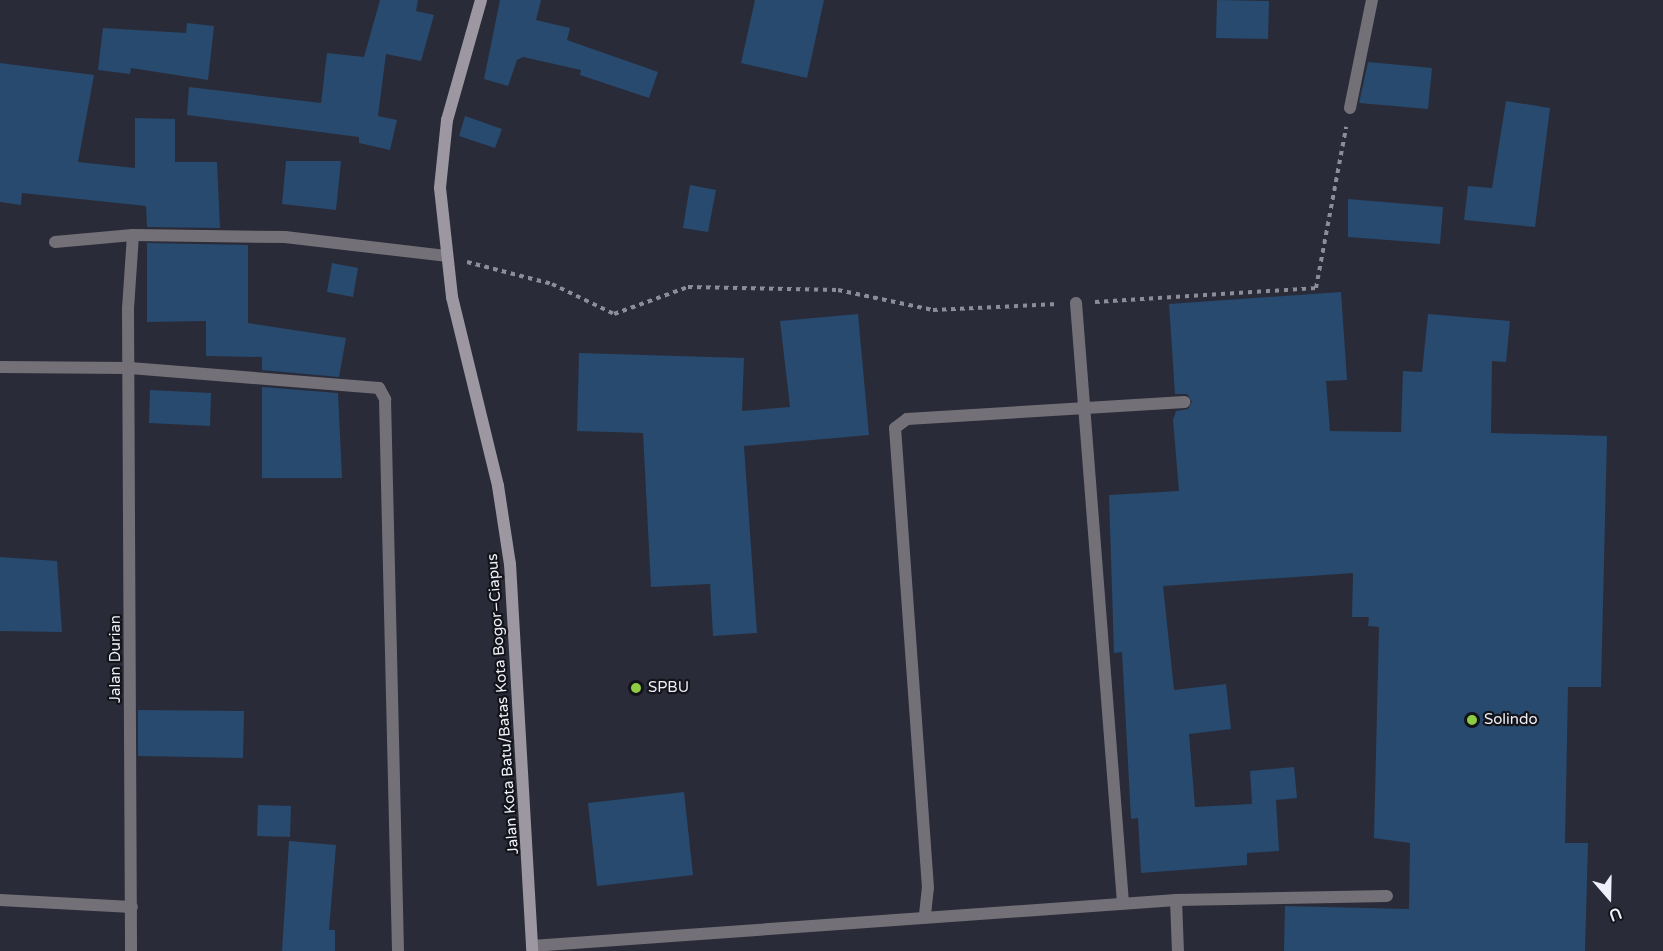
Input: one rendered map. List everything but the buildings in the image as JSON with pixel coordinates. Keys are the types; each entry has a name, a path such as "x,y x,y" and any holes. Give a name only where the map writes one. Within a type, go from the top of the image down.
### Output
{"main road":[{"name":"Jalan Kota Batu/Batas Kota Bogor–Ciapus","path":"481,0 447,120 440,188 446,256 507,536 516,627 532,948"}],"street":[{"path":"1350,108 1372,0"},
{"path":"55,242 133,235 285,237 446,256"},
{"name":"Jalan Durian","path":"131,951 130,368 133,235"},
{"path":"1076,303 1123,903"},
{"path":"0,367 130,368 368,384 379,388 384,399 398,951"},
{"path":"925,915 928,888 895,428 907,418 1184,402"},
{"path":"532,948 925,915 1176,900 1387,896"},
{"path":"0,900 132,907"},
{"path":"1176,900 1178,951"}],"path":[{"path":"446,256 552,284 614,314 688,287 838,290 933,310 1316,288 1350,108"}],"place":[{"name":"SPBU","path":"636,688"},
{"name":"Solindo","path":"1472,720"}]}
